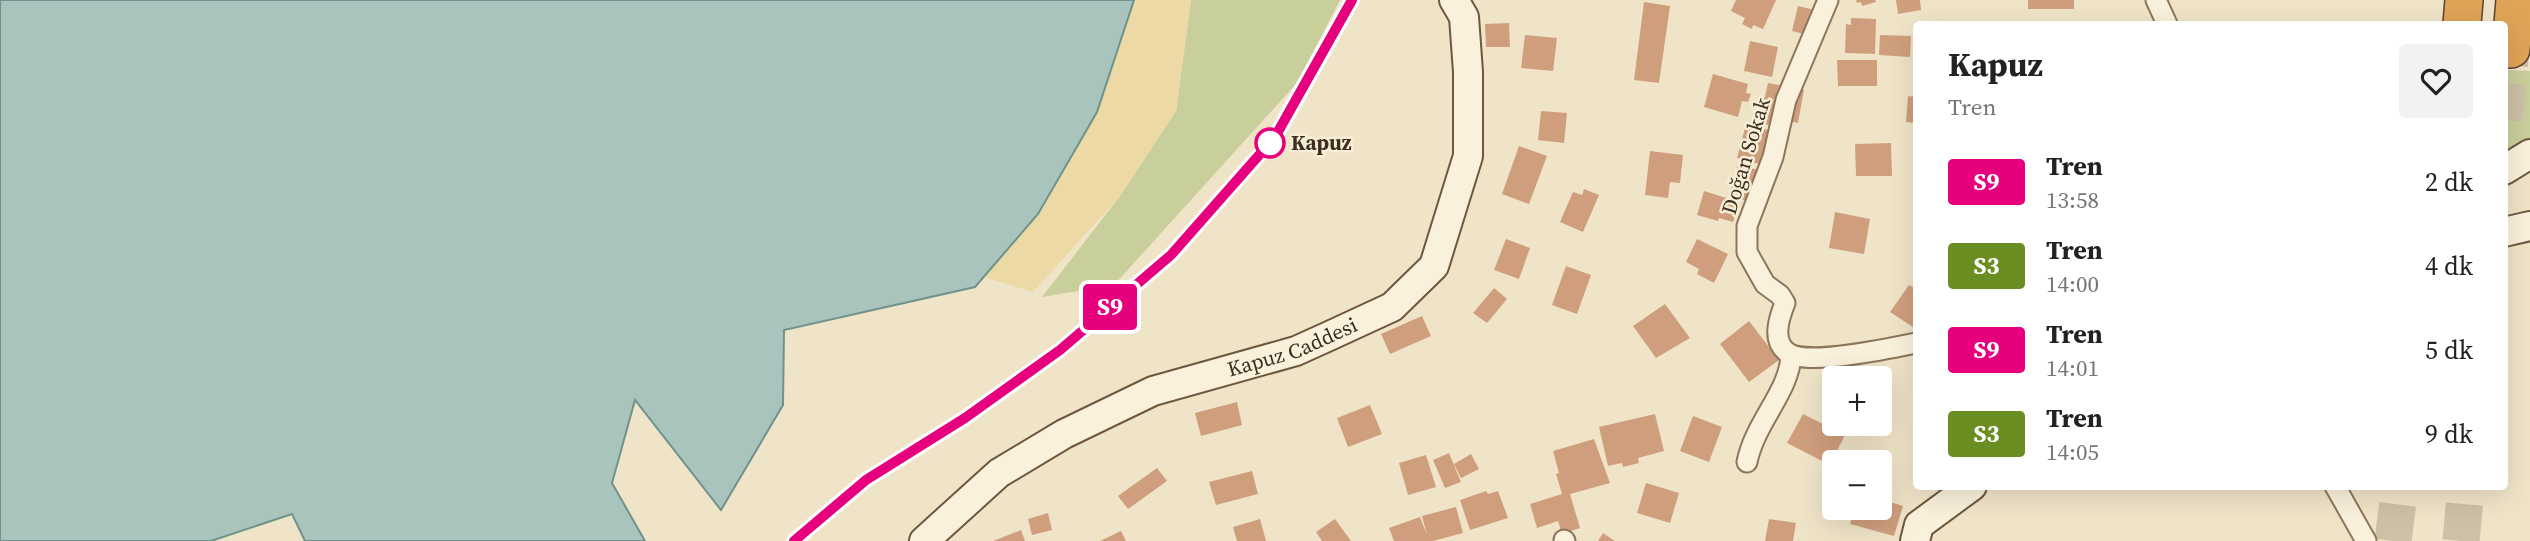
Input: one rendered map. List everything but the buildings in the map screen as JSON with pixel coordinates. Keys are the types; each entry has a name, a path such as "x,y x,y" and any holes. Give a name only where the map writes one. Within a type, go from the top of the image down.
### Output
{"highway":[{"path":"2462,21 2464,0"},
{"path":"2511,50 2515,0"}],"main road":[{"name":"Kapuz Caddesi","path":"923,541 999,473 1064,433 1153,391 1296,351 1392,307 1434,266 1468,156 1468,72 1459,6"},
{"path":"2508,168 2530,154"},
{"path":"2508,231 2530,226"},
{"path":"1914,541 1919,525 1967,490"}],"street":[{"name":"Doğan Sokak","path":"1791,355 1783,348 1778,337 1779,321 1786,303 1765,284 1747,252 1747,226 1773,157 1786,100 1828,0"},
{"path":"2156,0 2166,21"},
{"path":"1747,462 1756,432 1786,379 1791,355 1804,357 1863,354 1913,344"},
{"path":"2336,490 2366,541"}],"green space":[{"path":"1191,0 1340,0 1297,83 1114,285 1042,297 1120,196 1176,111"},
{"path":"2508,70 2530,71 2530,142 2508,155"}],"sand":[{"path":"1132,0 1191,0 1176,111 1120,196 1033,292 984,277 1017,239"}],"water":[{"path":"0,0 1134,0 1097,112 1038,214 975,287 784,330 783,405 721,510 635,400 612,483 645,541 305,541 292,514 211,541 0,541"}],"tunnel":[{"path":"2508,79 2511,49"},
{"path":"2393,541 2399,490"},
{"path":"2461,541 2466,490"}],"railway":[{"path":"794,541 866,480 965,418 1060,350 1171,255 1275,137 1352,0"}],"train":[{"name":"S9","path":"794,541 866,480 965,418 1060,350 1171,255 1275,137 1352,0"}],"place":[{"name":"Kapuz","path":"1270,143"}]}
